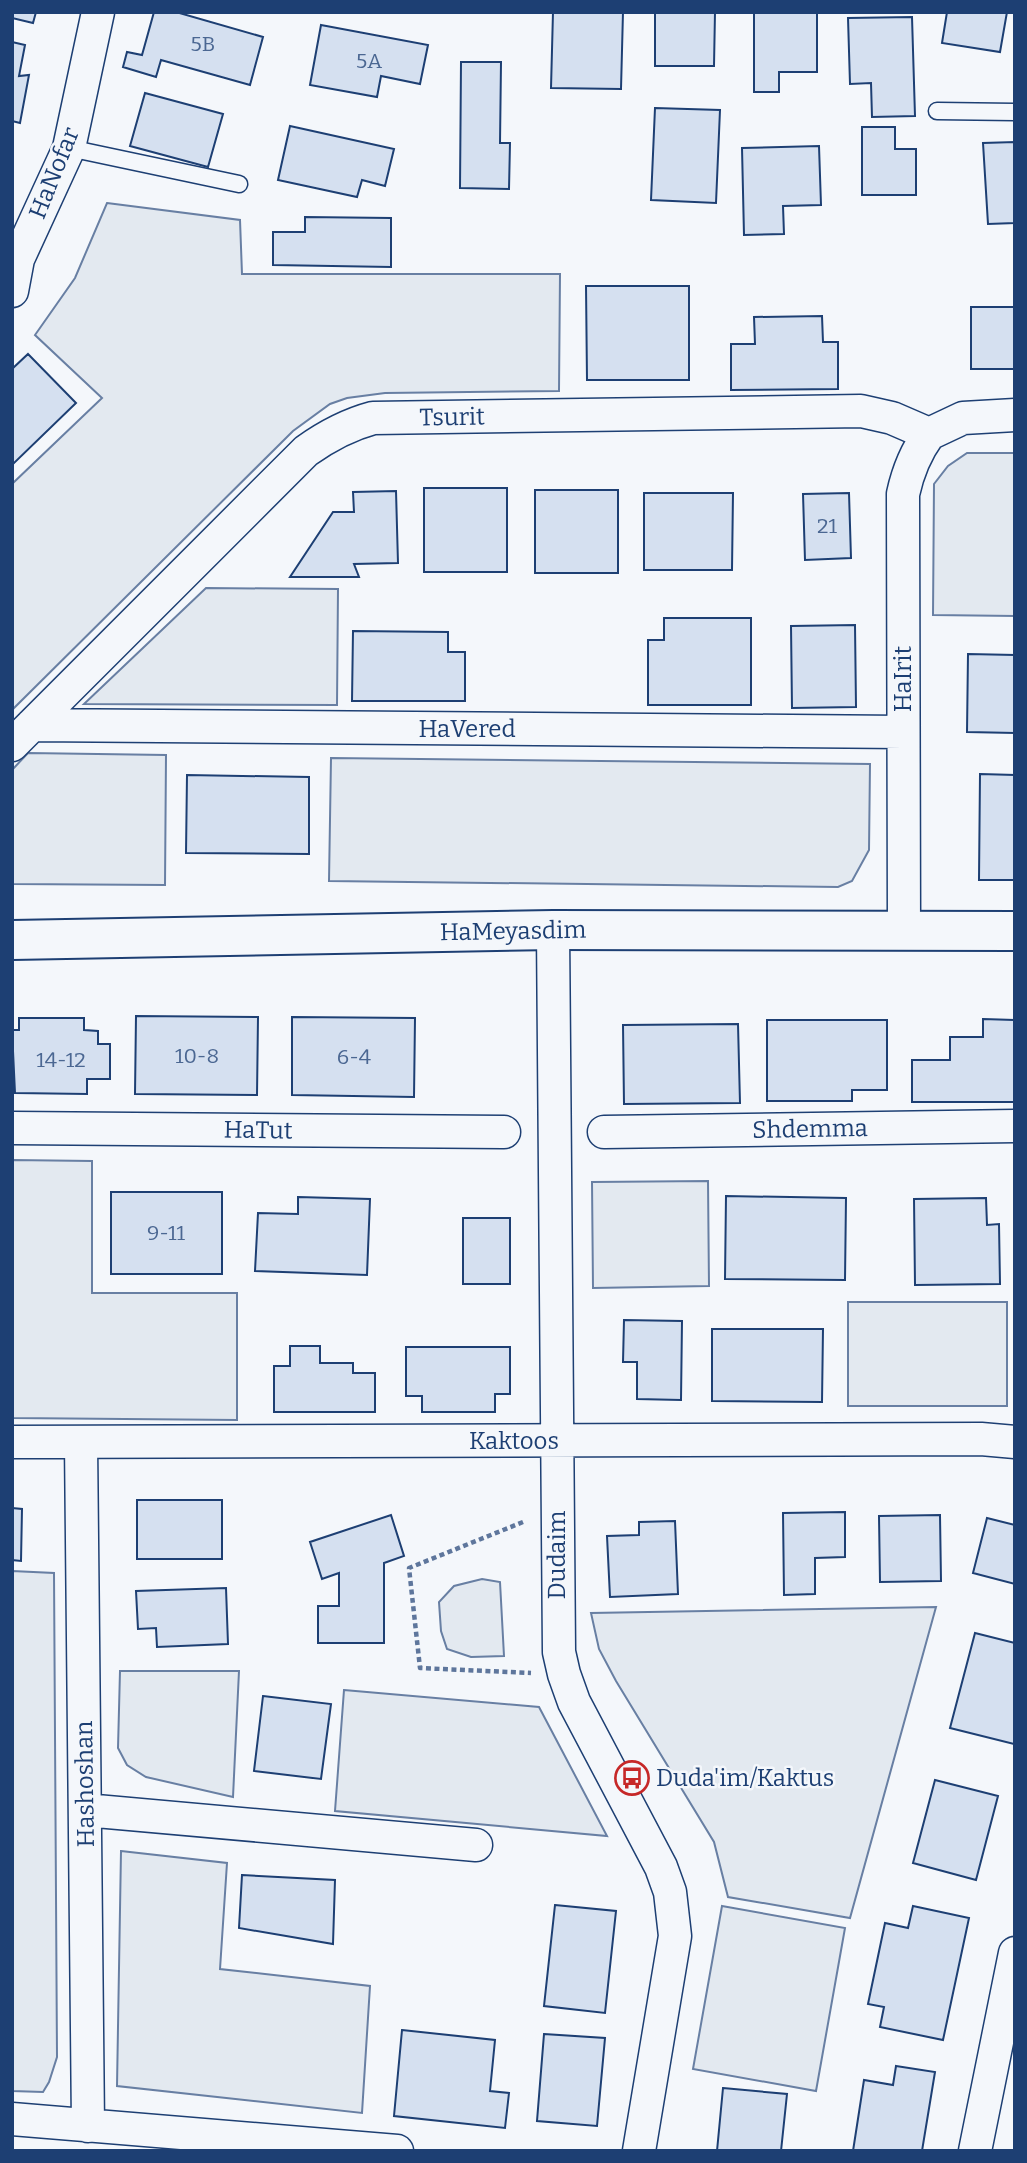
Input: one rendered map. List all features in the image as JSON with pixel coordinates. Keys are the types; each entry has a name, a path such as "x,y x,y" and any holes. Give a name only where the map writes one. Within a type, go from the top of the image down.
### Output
{"street":[{"name":"HaNofar","path":"12,291 15,257 69,148 98,12"},
{"name":"Tsurit","path":"22,735 306,451 352,423 373,418 861,411 892,418 929,434"},
{"path":"929,434 963,418 1015,415"},
{"name":"HaIrit","path":"904,931 903,494 909,469 929,434"},
{"name":"HaVered","path":"22,735 903,732"},
{"name":"HaMeyasdim","path":"12,940 553,930 1015,931"},
{"name":"Dudaim","path":"553,930 559,1652 575,1702 661,1867 674,1913 675,1936 670,1973 639,2151"},
{"name":"Shdemma","path":"604,1132 1015,1126"},
{"name":"HaTut","path":"12,1128 504,1132"},
{"name":"Kaktoos","path":"12,1442 981,1439 1015,1442"},
{"name":"Hashoshan","path":"81,1442 88,2126"},
{"path":"85,1810 476,1845"},
{"path":"975,2151 1015,1953"},
{"path":"12,2119 397,2151"}],"lane":[{"path":"937,111 1015,112"},
{"path":"69,148 239,184"}],"path":[{"path":"557,1509 409,1568 421,1668 564,1674"}],"shaded area":[{"path":"107,203 240,220 242,274 560,274 559,391 385,393 347,398 330,404 293,431 12,710 12,484 102,398 35,335 75,278"},
{"path":"967,453 1015,453 1015,616 933,615 934,484 948,466"},
{"path":"206,588 338,589 337,705 84,704"},
{"path":"28,753 166,755 165,885 12,884 12,770"},
{"path":"331,758 870,764 869,850 852,881 838,887 329,881"},
{"path":"12,1160 92,1161 92,1293 237,1293 237,1420 12,1418"},
{"path":"708,1181 709,1286 593,1288 592,1182"},
{"path":"848,1302 1007,1302 1007,1406 848,1406"},
{"path":"12,1571 54,1573 57,2057 43,2092 12,2091"},
{"path":"482,1579 500,1582 504,1656 471,1657 447,1649 441,1631 439,1602 454,1586"},
{"path":"936,1607 850,1918 728,1897 714,1842 616,1681 599,1649 591,1613"},
{"path":"120,1671 239,1671 233,1797 146,1777 127,1765 118,1748"},
{"path":"344,1690 539,1707 607,1836 335,1811"},
{"path":"121,1851 227,1863 220,1969 370,1986 362,2113 117,2086"},
{"path":"722,1906 845,1928 816,2091 693,2069"}],"building":[{"path":"12,12 36,12 33,23 12,18"},
{"path":"154,12 176,12 263,37 250,85 161,60 156,77 123,67 127,52 142,55"},
{"path":"553,12 623,12 621,89 551,88"},
{"path":"655,12 715,12 714,66 655,66"},
{"path":"754,12 817,12 817,72 779,72 779,92 754,92"},
{"path":"947,12 1007,12 1000,52 942,43"},
{"path":"912,17 915,116 872,117 871,83 850,84 848,18"},
{"path":"321,25 428,45 420,84 381,76 377,97 310,85"},
{"path":"12,42 25,45 19,76 29,75 20,123 12,121"},
{"path":"461,62 501,62 500,143 510,143 509,189 460,188"},
{"path":"145,93 223,114 208,167 130,146"},
{"path":"655,108 720,110 716,203 651,200"},
{"path":"290,126 394,149 385,186 362,180 357,197 278,180"},
{"path":"862,127 895,127 895,149 916,149 916,195 862,195"},
{"path":"1015,142 1015,223 988,224 983,143"},
{"path":"819,146 821,205 783,206 784,234 744,235 742,148"},
{"path":"305,217 391,218 391,267 273,265 273,232 305,232"},
{"path":"586,286 689,286 689,380 587,380"},
{"path":"971,307 1015,307 1015,369 971,369"},
{"path":"822,316 823,342 838,342 838,389 731,390 731,344 755,344 754,317"},
{"path":"28,354 76,403 12,465 12,369"},
{"path":"424,488 507,488 507,572 424,572"},
{"path":"535,490 618,490 618,573 535,573"},
{"path":"396,491 398,563 354,564 359,577 290,577 333,512 354,512 353,492"},
{"path":"644,493 733,493 732,570 644,570"},
{"path":"849,493 851,558 805,560 803,494"},
{"path":"664,618 751,618 751,705 648,705 648,640 664,640"},
{"path":"855,625 856,707 792,708 791,626"},
{"path":"353,631 448,632 448,652 465,652 465,701 352,701"},
{"path":"968,654 1015,655 1015,733 967,732"},
{"path":"980,774 1015,775 1015,880 979,880"},
{"path":"187,775 309,777 309,854 186,853"},
{"path":"136,1016 258,1017 257,1095 135,1094"},
{"path":"292,1017 415,1018 414,1097 292,1095"},
{"path":"19,1018 84,1018 84,1030 98,1031 98,1044 110,1044 110,1079 87,1079 87,1094 15,1093 12,1030 19,1030"},
{"path":"983,1019 1014,1020 1015,1102 912,1102 912,1060 950,1060 950,1037 983,1037"},
{"path":"767,1020 887,1020 887,1090 852,1090 852,1101 767,1101"},
{"path":"738,1024 740,1103 624,1104 623,1025"},
{"path":"111,1192 222,1192 222,1274 111,1274"},
{"path":"726,1196 846,1198 845,1280 725,1279"},
{"path":"298,1197 370,1199 367,1275 255,1271 258,1213 298,1214"},
{"path":"986,1198 987,1225 999,1224 1000,1284 915,1285 914,1199"},
{"path":"463,1218 510,1218 510,1284 463,1284"},
{"path":"624,1320 682,1321 681,1400 637,1399 637,1362 623,1362"},
{"path":"712,1329 823,1329 822,1402 712,1401"},
{"path":"290,1346 320,1346 320,1363 353,1363 353,1373 375,1373 375,1412 274,1412 274,1366 290,1366"},
{"path":"406,1347 510,1347 510,1394 495,1394 495,1412 422,1412 422,1396 406,1396"},
{"path":"137,1500 222,1500 222,1559 137,1559"},
{"path":"12,1508 22,1509 21,1561 12,1560"},
{"path":"845,1512 845,1557 815,1558 815,1594 784,1595 783,1513"},
{"path":"391,1515 404,1556 384,1563 384,1643 318,1643 318,1606 339,1606 339,1573 322,1579 310,1542"},
{"path":"940,1515 941,1581 880,1582 879,1516"},
{"path":"987,1518 1015,1525 1015,1584 973,1573"},
{"path":"675,1521 678,1594 610,1597 607,1536 639,1535 639,1522"},
{"path":"226,1588 228,1644 157,1647 156,1628 138,1629 136,1591"},
{"path":"975,1633 1015,1643 1014,1744 950,1728"},
{"path":"263,1696 331,1704 321,1779 254,1771"},
{"path":"935,1780 998,1796 976,1880 913,1863"},
{"path":"242,1875 335,1880 333,1944 239,1928"},
{"path":"555,1905 616,1911 605,2013 544,2006"},
{"path":"913,1906 969,1918 943,2040 880,2027 884,2007 868,2004 885,1923 908,1928"},
{"path":"402,2030 495,2040 490,2091 509,2093 505,2128 394,2116"},
{"path":"544,2034 605,2038 597,2126 537,2121"},
{"path":"896,2066 935,2072 922,2151 853,2151 864,2080 893,2085"},
{"path":"723,2088 787,2094 781,2151 717,2151"}],"place":[{"name":"Duda'im/Kaktus","path":"632,1778"}]}
